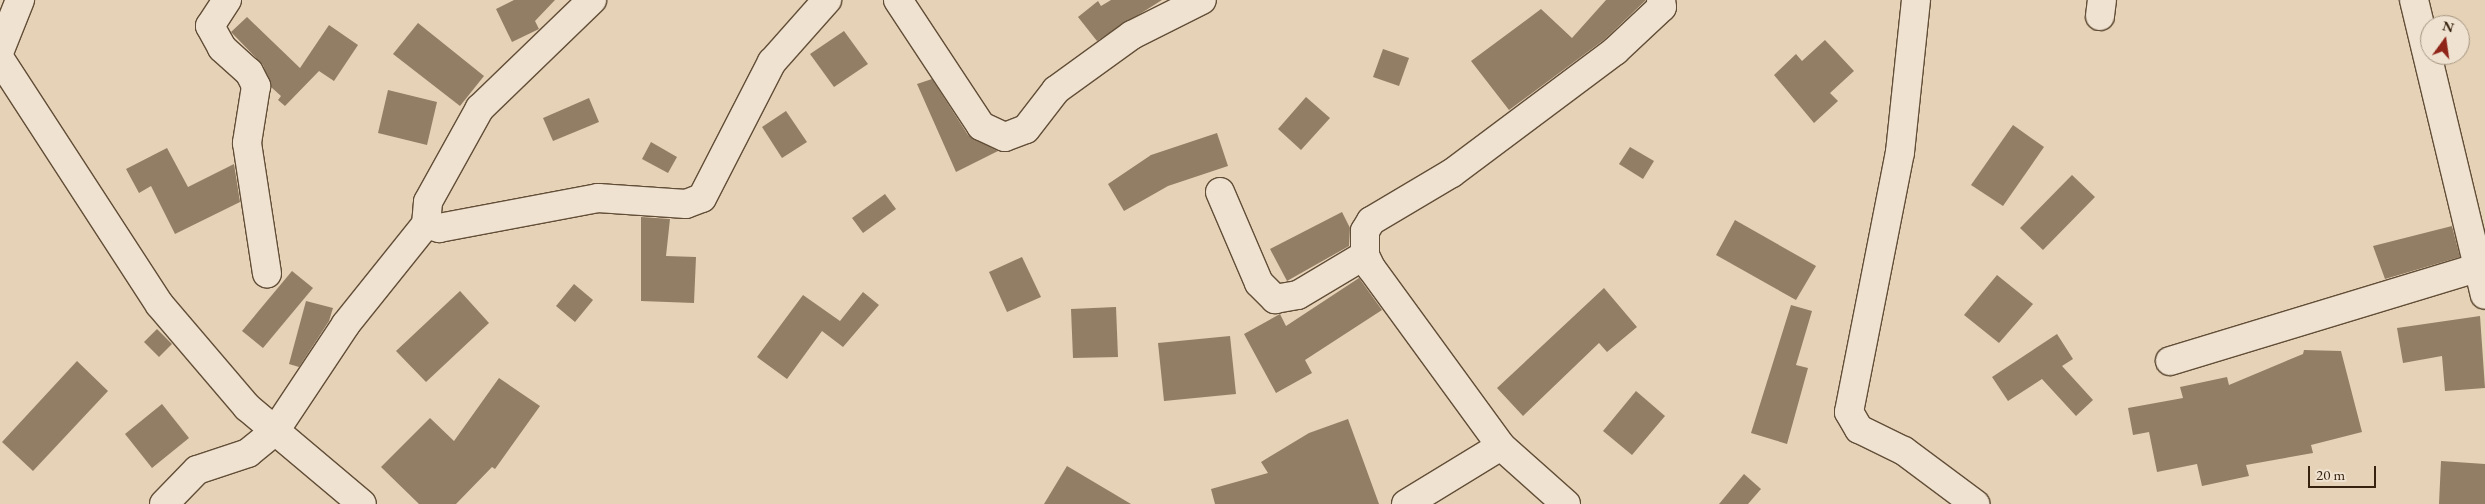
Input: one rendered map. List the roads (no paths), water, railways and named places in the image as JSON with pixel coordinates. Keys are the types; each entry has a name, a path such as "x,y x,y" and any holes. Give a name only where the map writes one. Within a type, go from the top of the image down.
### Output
{"street":[{"path":"20,0 2,66 160,305 246,407 362,504"},
{"path":"227,0 210,26 222,48 250,72 256,86 247,143 267,272"},
{"path":"164,504 197,470 248,453 276,431 336,338 426,224 428,202 480,108 592,0"},
{"path":"426,224 439,228 598,198 686,204 702,198 772,62 827,0"},
{"path":"898,0 981,126 1005,136 1026,129 1056,90 1132,35 1202,0"},
{"path":"1566,504 1501,446 1365,255 1365,231 1371,221 1452,173 1532,115 1615,51 1662,6 1660,0"},
{"path":"1916,0 1900,152 1849,412 1860,429 1904,451 1975,504"},
{"path":"2414,0 2485,295"},
{"path":"1220,192 1259,283 1274,299 1298,294 1365,255"},
{"path":"2170,361 2479,267"},
{"path":"1406,504 1501,446"}]}
